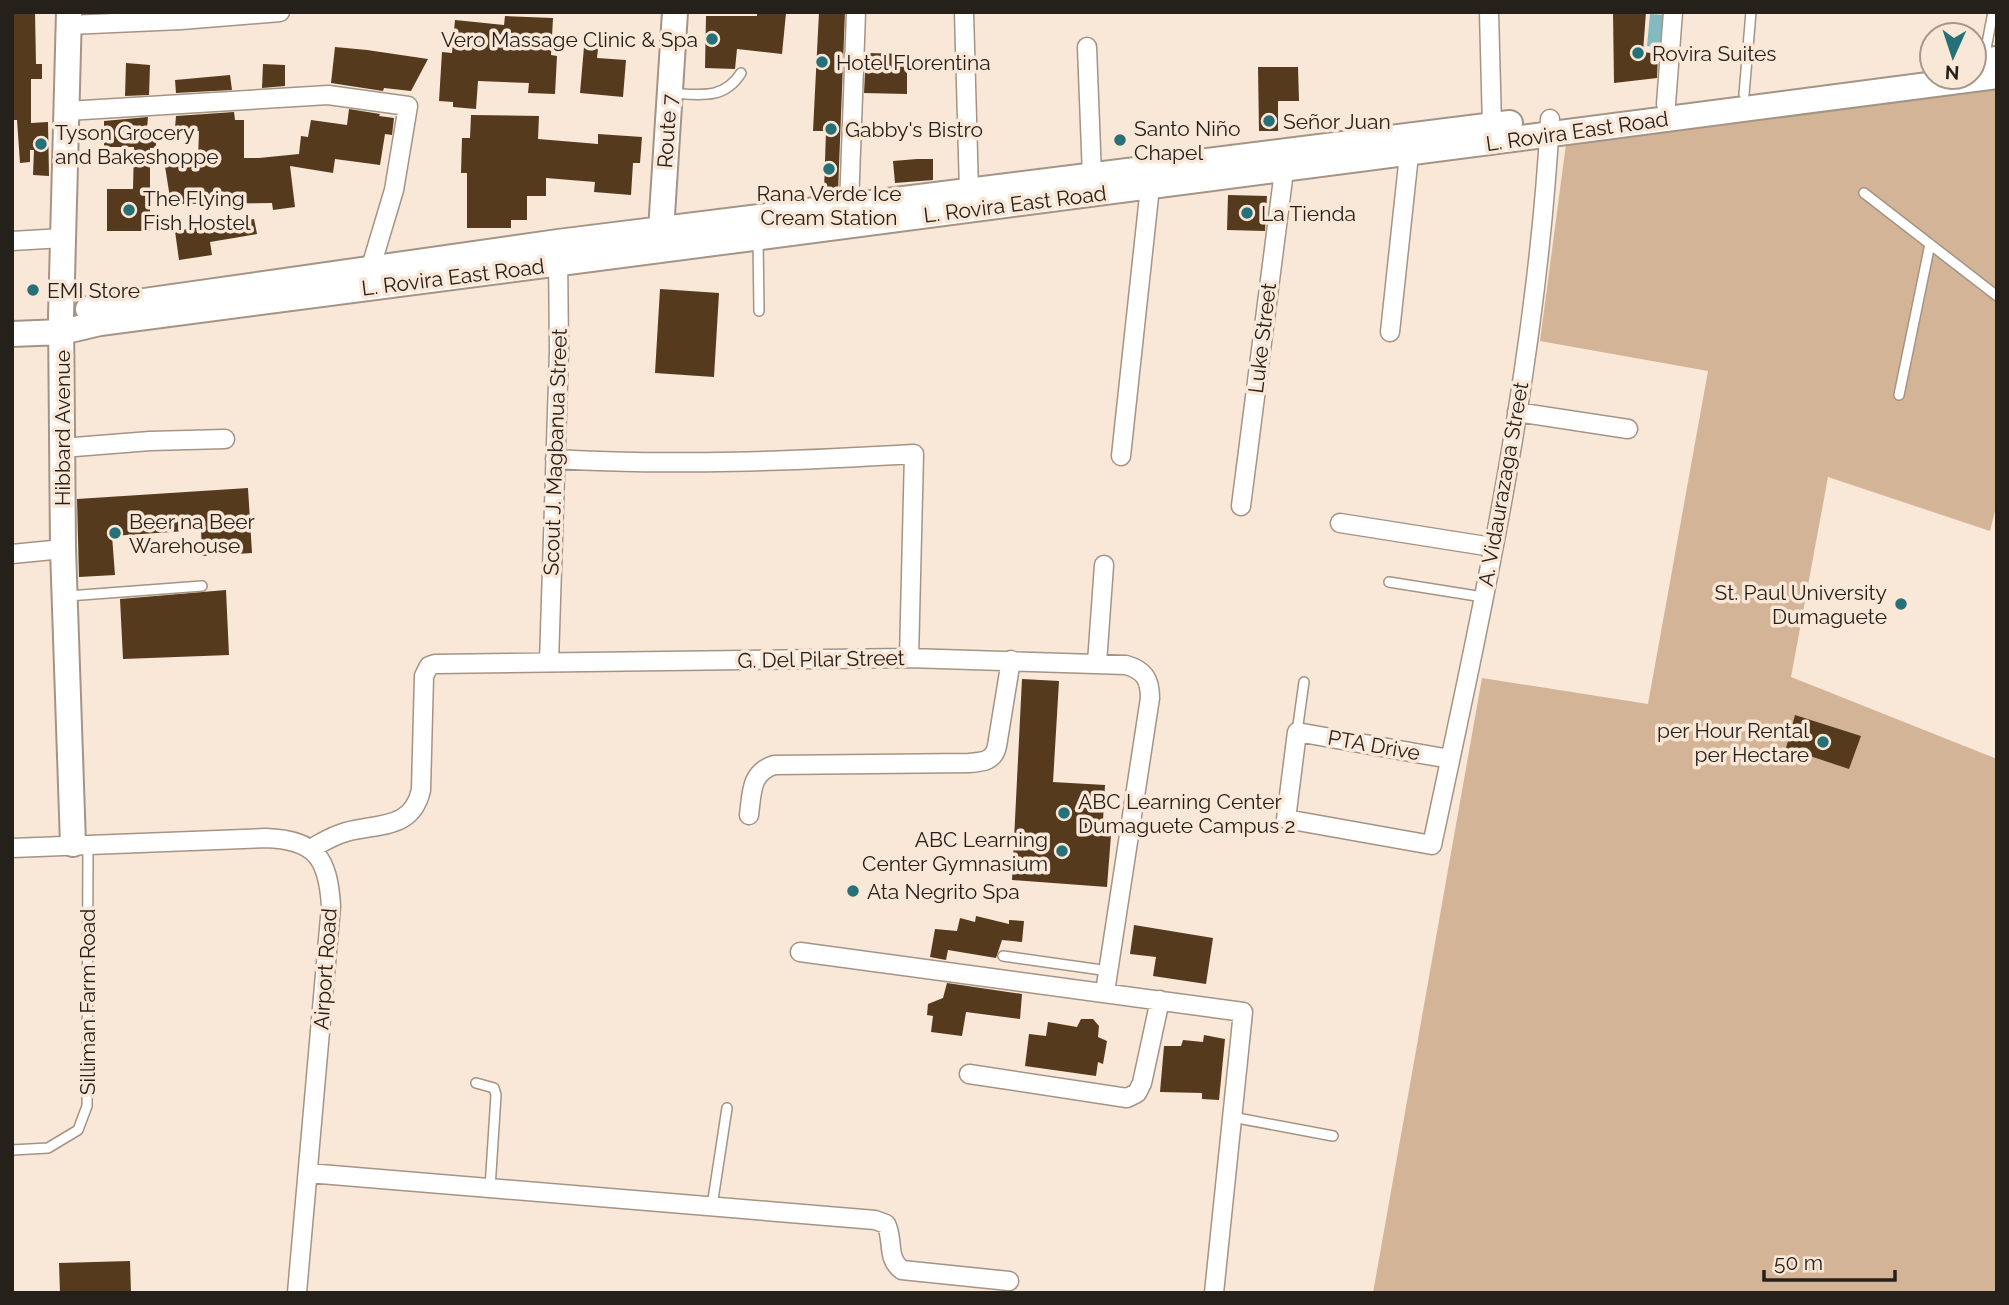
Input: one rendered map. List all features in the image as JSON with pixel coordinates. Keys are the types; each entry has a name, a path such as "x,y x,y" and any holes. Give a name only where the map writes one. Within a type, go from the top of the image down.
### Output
{"main road":[{"name":"Route 7","path":"660,240 675,12"},
{"name":"Hibbard Avenue","path":"69,19 61,323 62,447 65,597 81,844"},
{"name":"L. Rovira East Road","path":"23,333 61,323 99,307 308,287 660,240 849,206 916,207 969,191 1092,176 1150,187 1283,171 1337,154 1409,155 1666,104 1918,71"},
{"name":"L. Rovira East Road","path":"660,240 758,238 916,207 1337,154 1492,126 1549,127 1918,74"},
{"name":"L. Rovira East Road","path":"308,287 370,270 558,253"}],"street":[{"path":"69,19 181,20 280,12"},
{"path":"849,206 856,12"},
{"path":"964,12 969,191"},
{"path":"1489,12 1492,126"},
{"path":"1666,104 1673,12"},
{"path":"1087,47 1092,176"},
{"path":"67,111 328,95 408,106 394,190 370,270"},
{"name":"A. Vidaurazaga Street","path":"1297,732 1286,818 1432,845 1483,597 1517,412 1536,277 1549,127"},
{"path":"1390,332 1409,155"},
{"name":"Luke Street","path":"1241,506 1283,171"},
{"path":"1121,456 1150,187"},
{"path":"12,241 63,238"},
{"name":"Scout J. Magbanua Street","path":"548,662 558,253"},
{"path":"1517,412 1629,429"},
{"path":"62,447 150,440 225,439"},
{"path":"555,459 633,464 730,463 914,454 909,658"},
{"path":"1340,523 1492,547"},
{"path":"12,554 64,549"},
{"path":"1097,663 1104,565"},
{"name":"G. Del Pilar Street","path":"312,848 347,831 394,823 409,815 418,803 421,790 424,676 429,666 909,658 1097,663 1138,668 1146,675 1150,686 1105,992"},
{"path":"749,815 756,775 764,768 774,765 970,764 991,758 996,752 1011,660"},
{"name":"PTA Drive","path":"1297,732 1450,759"},
{"path":"12,848 266,838 296,841 312,848"},
{"name":"Airport Road","path":"297,1293 331,906 327,871 312,848"},
{"path":"800,952 1243,1012 1214,1293"},
{"path":"969,1074 1127,1098 1137,1093 1142,1083 1160,1000"},
{"path":"308,1173 875,1220 886,1224 890,1230 892,1257 895,1265 902,1270 1009,1281"}],"lane":[{"path":"1744,94 1751,12"},
{"path":"1988,64 1993,12"},
{"path":"669,93 706,95 722,91 733,86 741,73"},
{"path":"1864,193 1997,296"},
{"path":"758,238 759,311"},
{"path":"1899,396 1930,244"},
{"path":"1389,582 1483,597"},
{"path":"65,597 202,586"},
{"path":"1297,732 1304,682"},
{"name":"Silliman Farm Road","path":"12,1150 48,1148 78,1130 87,1106 81,844"},
{"path":"1003,956 1109,971"},
{"path":"477,1083 494,1088 496,1095 491,1188"},
{"path":"712,1206 727,1108"},
{"path":"1232,1117 1334,1136"}],"shaded area":[{"path":"1997,87 1997,503 1990,531 1828,477 1791,677 1997,759 1997,1293 1373,1293 1482,678 1648,704 1708,371 1540,341 1566,144 1967,91 1988,91 1988,88"}],"water":[{"path":"1650,14 1665,15 1662,48 1647,46"}],"building":[{"path":"12,12 35,12 36,64 42,64 42,79 31,79 31,123 48,122 49,176 33,175 34,150 30,150 30,162 20,163 17,120 12,120"},
{"path":"757,12 786,13 782,54 737,49 735,69 705,68 706,16 757,16"},
{"path":"819,12 845,12 838,192 824,191 826,131 813,131"},
{"path":"1613,12 1646,12 1643,52 1658,54 1657,78 1614,83"},
{"path":"505,16 553,18 551,55 557,56 555,94 528,93 529,83 478,81 476,109 453,107 453,102 439,101 442,52 452,53 455,20 504,25"},
{"path":"335,47 428,59 411,91 384,88 383,91 331,83"},
{"path":"584,47 598,48 597,58 626,60 623,97 580,93"},
{"path":"866,53 907,54 907,94 864,93"},
{"path":"126,63 150,65 149,95 125,96"},
{"path":"263,64 285,65 285,86 262,88"},
{"path":"1258,67 1298,67 1299,101 1278,101 1278,131 1259,131"},
{"path":"230,75 232,90 176,93 175,80"},
{"path":"349,109 394,118 392,135 385,134 380,165 335,159 333,173 290,166 295,207 273,210 272,203 171,204 164,160 198,160 199,131 175,128 176,116 234,112 235,120 244,120 244,158 259,158 299,154 301,136 308,137 311,120 347,125"},
{"path":"471,115 539,116 538,139 598,144 598,134 642,137 640,163 633,163 631,195 594,192 595,182 546,178 546,196 527,196 527,220 511,220 511,228 467,228 467,173 461,173 462,138 470,138"},
{"path":"148,117 147,128 156,129 156,148 150,148 150,231 107,231 107,189 133,189 134,147 104,147 104,121"},
{"path":"933,159 933,180 895,183 893,161"},
{"name":"La Tienda","path":"1228,195 1267,196 1265,231 1227,230"},
{"path":"254,219 257,234 210,242 212,255 179,260 175,231"},
{"path":"660,289 719,293 714,377 655,373"},
{"name":"Beer na Beer Warehouse","path":"248,488 252,553 202,556 201,530 112,536 115,575 79,577 77,499"},
{"path":"226,590 229,655 123,659 120,599"},
{"path":"1022,679 1059,681 1053,782 1105,785 1103,821 1112,822 1107,887 1012,880"},
{"name":"per Hour Rental per Hectare","path":"1795,715 1861,736 1849,769 1786,748"},
{"path":"976,916 1009,924 1009,920 1024,921 1022,942 1002,940 996,958 948,950 946,960 930,957 935,929 957,931 960,918 975,922"},
{"path":"1134,925 1213,938 1206,984 1153,976 1156,957 1130,954"},
{"path":"947,983 1022,994 1020,1019 966,1012 962,1036 931,1032 933,1016 927,1015 928,1004 943,998"},
{"path":"1081,1019 1093,1019 1099,1026 1098,1037 1107,1041 1103,1064 1098,1062 1096,1076 1025,1066 1029,1034 1046,1036 1048,1022 1077,1027"},
{"path":"1204,1035 1225,1039 1219,1100 1202,1099 1202,1093 1160,1092 1164,1046 1181,1046 1183,1040 1203,1042"},
{"path":"130,1261 131,1293 60,1293 59,1263"}],"place":[{"name":"Vero Massage Clinic & Spa","path":"712,39"},
{"name":"Rovira Suites","path":"1638,53"},
{"name":"Hotel Florentina","path":"822,62"},
{"name":"Señor Juan","path":"1269,121"},
{"name":"Gabby's Bistro","path":"831,129"},
{"name":"Santo Niño Chapel","path":"1120,140"},
{"name":"Tyson Grocery and Bakeshoppe","path":"41,144"},
{"name":"Rana Verde Ice Cream Station","path":"829,169"},
{"name":"The Flying Fish Hostel","path":"129,210"},
{"name":"La Tienda","path":"1247,213"},
{"name":"EMI Store","path":"33,290"},
{"name":"Beer na Beer Warehouse","path":"115,533"},
{"name":"St. Paul University Dumaguete","path":"1901,604"},
{"name":"per Hour Rental per Hectare","path":"1823,742"},
{"name":"ABC Learning Center Dumaguete Campus 2","path":"1064,813"},
{"name":"ABC Learning Center Gymnasium","path":"1062,851"},
{"name":"Ata Negrito Spa","path":"853,891"}]}
